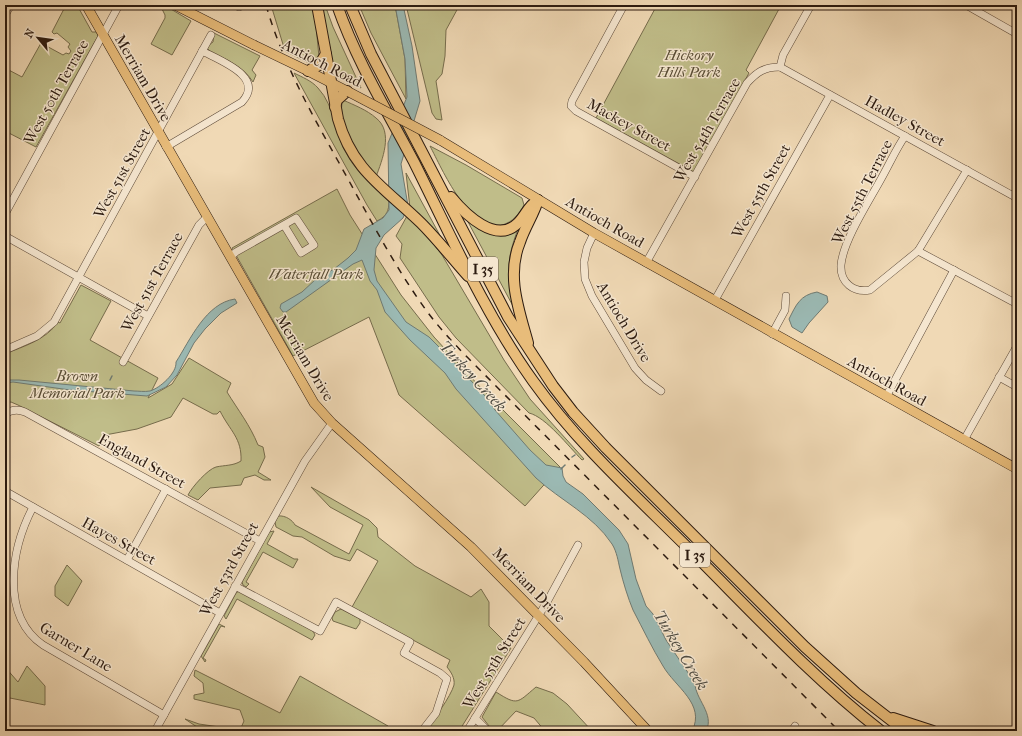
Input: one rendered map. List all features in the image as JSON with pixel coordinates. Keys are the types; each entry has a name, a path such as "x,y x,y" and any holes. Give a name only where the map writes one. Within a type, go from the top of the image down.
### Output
{"highway":[{"path":"317,5 335,107 341,132 346,143 358,163 371,178 428,231 479,288"},
{"name":"I 35","path":"337,5 348,35 364,67 479,288 502,332 532,379 581,440 805,665 881,731"},
{"name":"I 35","path":"350,5 361,32 508,317 531,354 573,412 606,448 805,648 850,688 905,731"},
{"path":"307,70 319,64 326,54"},
{"path":"335,107 337,100 348,91"},
{"path":"439,182 468,216 481,225 494,230 507,229 518,223 530,205 538,200"},
{"path":"531,354 518,307 513,273 516,252 538,200"},
{"path":"884,715 933,731"}],"main road":[{"name":"Merriam Drive","path":"86,5 314,403 332,423 472,547 539,615 648,731"},
{"name":"Antioch Road","path":"175,5 307,70 440,140 594,233 1017,470"}],"street":[{"path":"5,15 11,5"},
{"name":"West 50th Terrace","path":"5,214 119,5"},
{"name":"Mackey Street","path":"624,5 572,101 571,106 576,111 695,177"},
{"path":"780,67 784,55 811,5"},
{"path":"966,5 1017,34"},
{"name":"West 51st Street","path":"5,350 37,336 54,322 211,35"},
{"path":"166,147 242,102 250,92 249,84 242,74 202,51"},
{"name":"Hadley Street","path":"780,67 1017,198"},
{"name":"West 54th Terrace","path":"646,262 747,84 759,70 780,67"},
{"name":"West 55th Street","path":"715,300 830,95"},
{"name":"West 55th Terrace","path":"905,136 859,219 848,242 841,268 846,283 858,290 870,290 918,252"},
{"path":"967,170 918,252 1017,304"},
{"name":"West 51st Terrace","path":"123,362 199,225 207,218"},
{"path":"230,257 284,225 296,218 314,246 301,253 284,225"},
{"name":"Antioch Drive","path":"594,233 587,248 584,262 585,279 592,296 635,368 646,380 661,391"},
{"path":"5,236 148,316"},
{"path":"886,397 954,270"},
{"path":"772,334 785,310 786,296"},
{"path":"964,440 1017,346"},
{"path":"999,377 1017,387"},
{"name":"England Street","path":"8,412 18,410 31,415 260,541"},
{"name":"West 53rd Street","path":"155,731 305,461 332,423"},
{"path":"127,560 166,489"},
{"name":"Hayes Street","path":"5,491 220,612"},
{"name":"Garner Lane","path":"33,507 19,539 14,568 13,604 20,623 26,631 39,642 164,714"},
{"name":"West 55th Street","path":"467,731 539,615 578,545"},
{"path":"235,586 320,631 336,602 410,642 404,652 440,673 447,679 436,712 422,731"},
{"path":"475,718 488,731"}],"green space":[{"path":"66,5 77,5 92,32 97,32 98,36 36,147 5,131 5,68 22,77 41,43 63,55 66,53 69,54 71,51 68,47 70,44 57,33 54,34 52,32"},
{"path":"164,5 191,21 172,55 151,44 165,18 161,7"},
{"path":"271,5 314,5 319,57 317,61 309,63 285,51"},
{"path":"321,5 325,5 333,27 361,88 335,73"},
{"path":"359,5 395,5 405,59 406,99 371,33"},
{"path":"406,5 465,5 458,8 446,30 445,56 442,74 436,81 442,120 436,119 432,113"},
{"name":"Hickory Hills Park","path":"657,5 772,5 779,9 746,70 749,73 694,172 596,118"},
{"path":"214,33 260,56 252,70 256,75 253,82 245,72 228,60 210,51 206,47 213,42"},
{"path":"294,73 313,83 324,96 332,113 340,140 349,158 363,175 389,200 387,213 377,221 367,205"},
{"path":"343,100 376,118 384,131 385,146 376,177 357,151 346,129 343,118"},
{"path":"430,146 522,198 524,205 520,212 512,220 502,225 490,225 479,219 458,197"},
{"path":"406,173 443,241 410,208"},
{"name":"Waterfall Park","path":"337,189 350,215 401,295 434,337 481,388 560,467 525,506 399,395 369,317 293,356 232,248"},
{"path":"407,216 428,237 442,255 504,360 530,399 584,459 582,460 543,420 529,413 456,338 439,317 400,258 402,244 396,236"},
{"path":"467,220 480,228 518,229 511,250 509,266 510,283 515,304 514,308"},
{"name":"Brown Memorial Park","path":"81,285 111,301 90,340 158,378 148,398 172,384 189,358 231,383 227,392 248,424 258,445 263,447 265,457 258,472 271,480 264,480 255,475 244,478 241,485 210,488 198,500 188,495 200,479 213,468 232,465 241,461 241,453 240,446 235,435 220,411 217,414 213,414 183,398 171,417 137,429 105,435 99,446 18,405 11,402 5,403 5,354 41,338 58,322 60,323"},
{"path":"311,487 369,520 377,528 378,537 415,566 471,597 481,589 489,602 489,626 511,648 459,731 425,731 446,702 454,685 453,678 447,667 450,660 352,607 378,561 357,549 350,561 334,556 302,537 293,536 276,527 275,522 278,516 286,517 295,525 349,554 363,525 330,507"},
{"path":"274,531 267,544 294,559 298,559 293,568 263,552 246,582 249,584 246,587 242,582 269,532"},
{"path":"67,565 82,581 68,606 55,596 55,586"},
{"path":"239,591 313,631 315,635 312,640 237,599 226,619 224,616 236,593"},
{"path":"341,609 360,619 360,623 356,629 333,621 332,618 335,612"},
{"path":"219,624 225,627 221,626 203,658 206,660 205,662 201,656"},
{"path":"27,666 45,686 45,705 10,698 5,707 5,667 18,682"},
{"path":"195,670 280,713 300,676 388,726 386,729 390,731 203,731 185,719 199,724 240,730 244,721 240,710 194,699 194,695 204,693 203,683 194,676"},
{"path":"536,687 553,693 567,704 592,731 545,731 534,718 516,711 497,731 493,731 482,717 496,692 513,701 517,701"}],"water":[{"path":"395,5 403,5 412,46 420,101 401,164 408,206 403,218 384,235 376,248 374,270 377,281 406,322 429,337 448,356 487,398 495,410 530,450 546,465 562,468 563,476 566,482 583,494 619,530 628,544 636,579 646,606 653,614 666,640 695,683 698,695 708,719 706,731 692,731 695,721 695,712 692,704 668,674 633,610 612,544 596,525 586,516 536,478 456,389 445,373 410,340 385,312 377,290 370,281 362,260 353,264 286,312 283,312 280,308 281,304 302,292 316,279 334,269 348,258 356,250 364,229 383,218 389,210 388,143 407,97 405,59"},
{"path":"817,292 827,296 828,302 802,333 792,327 789,319 799,301 811,293"},
{"path":"235,299 237,303 221,313 194,343 177,375 166,387 147,396 70,390 13,382 5,383 5,380 19,380 134,391 150,391 167,380 174,371 176,362 187,343 207,315 216,307"}],"waterway":[{"path":"110,380 112,376"},
{"path":"561,469 565,465"}],"railway":[{"path":"266,5 288,66 317,123 369,218 414,292 433,320 467,357 839,731"}],"water label":[{"name":"Turkey Creek","path":"473,376"},
{"name":"Turkey Creek","path":"681,650"}]}
